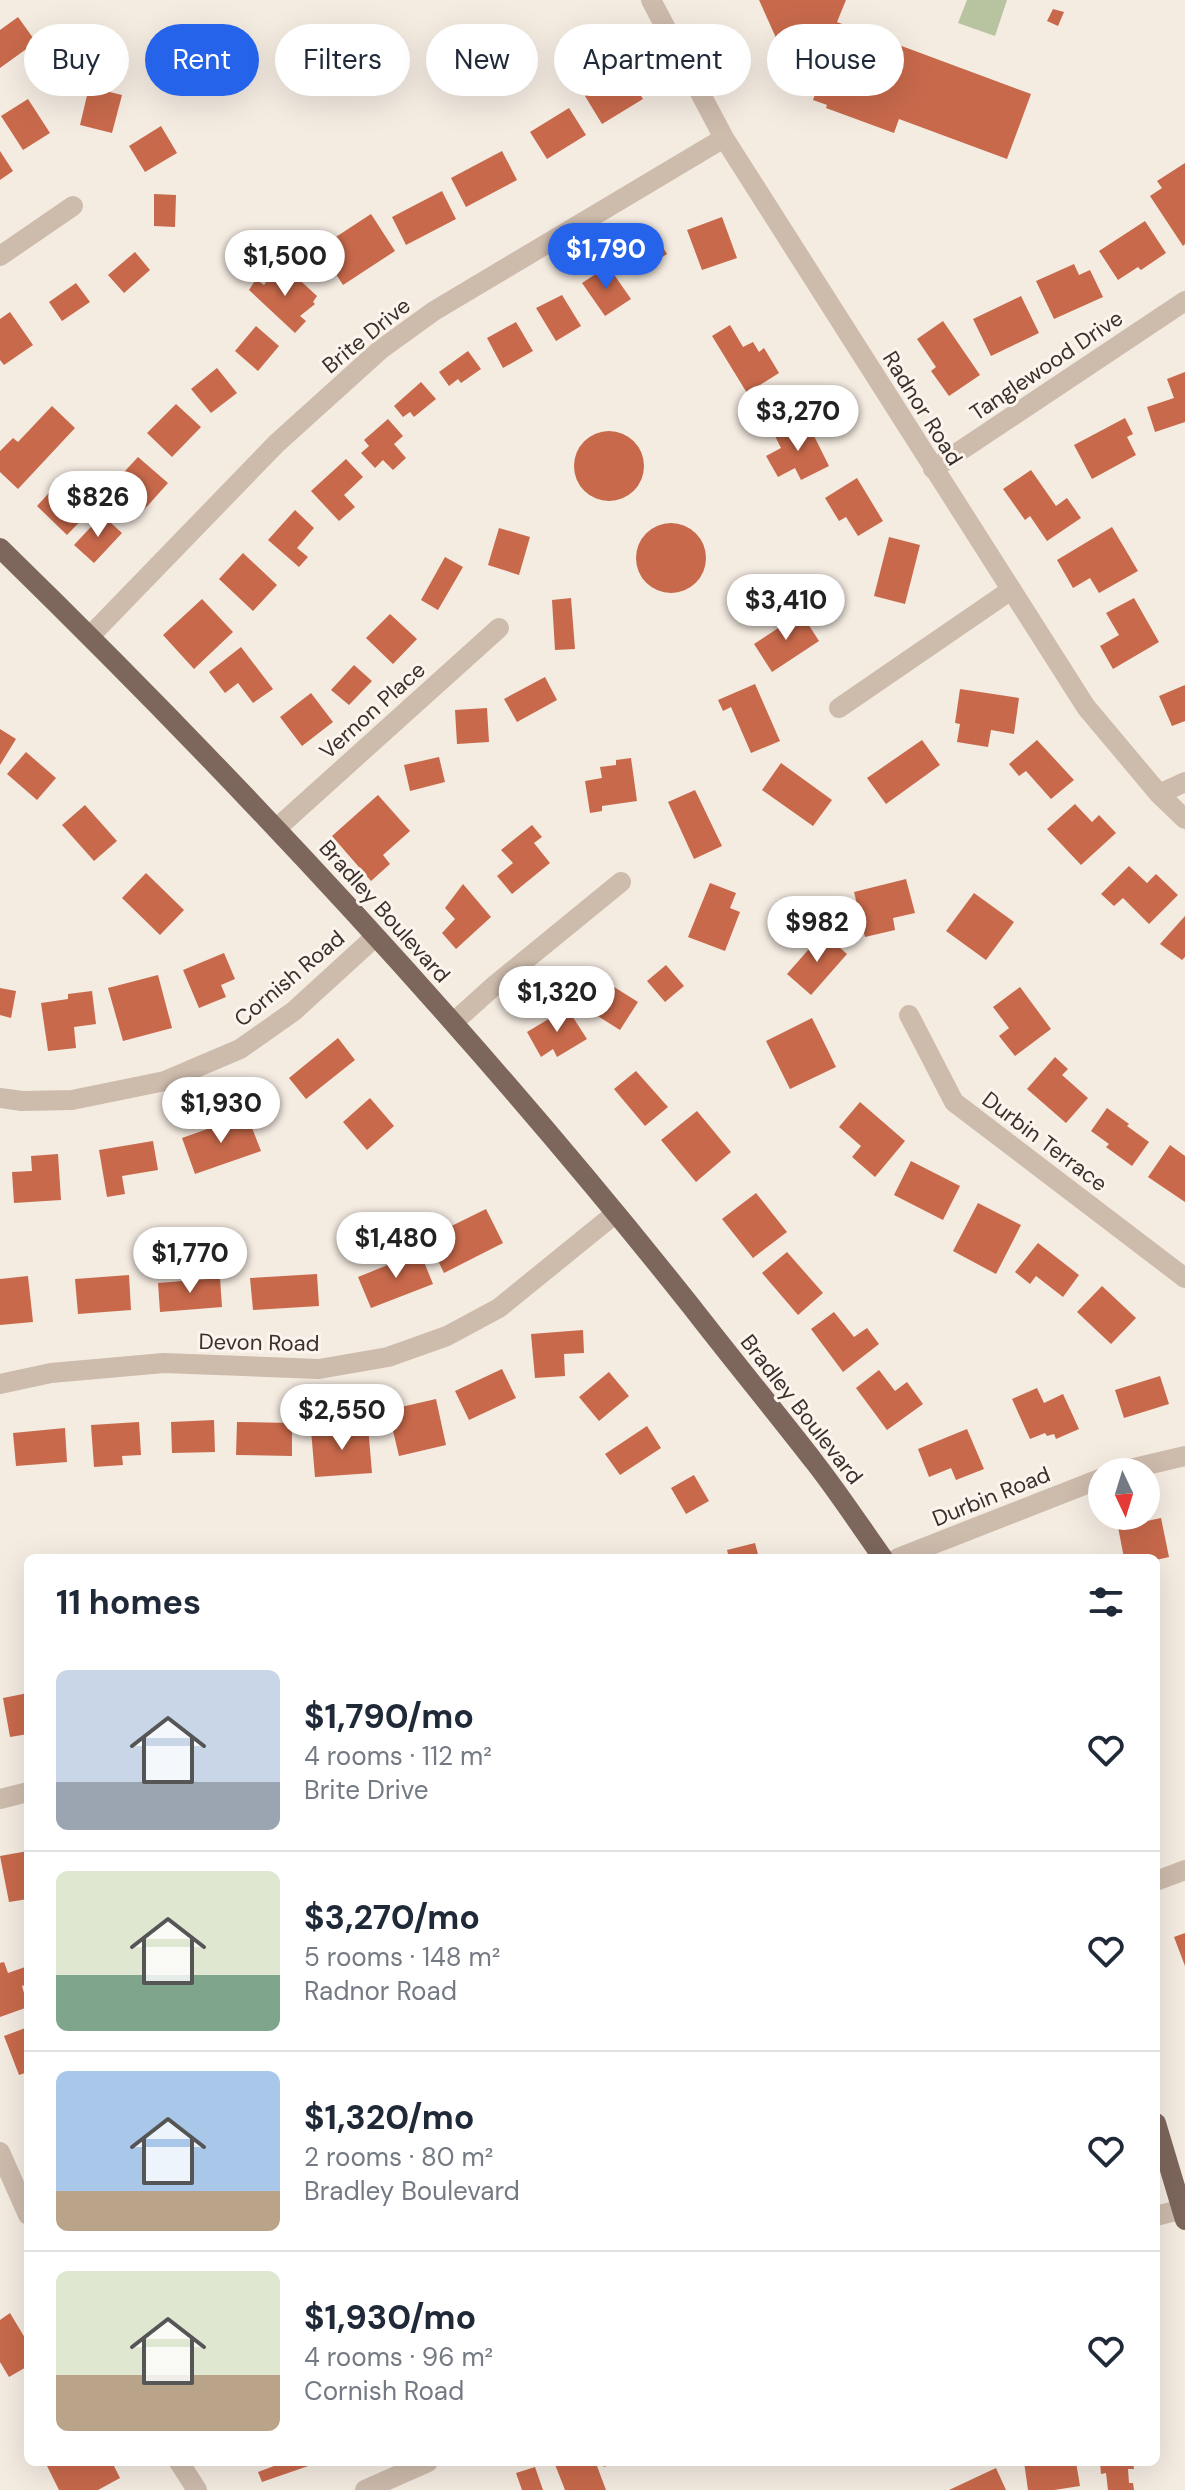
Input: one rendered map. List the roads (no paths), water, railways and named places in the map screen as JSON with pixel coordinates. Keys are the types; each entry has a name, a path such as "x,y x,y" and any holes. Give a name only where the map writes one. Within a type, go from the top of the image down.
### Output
{"main road":[{"name":"Bradley Boulevard","path":"0,548 277,828 454,1022 616,1213 818,1467 880,1554"},
{"path":"1160,2136 1184,2215"}],"street":[{"name":"Radnor Road","path":"651,0 724,138 1086,707 1159,794 1185,819"},
{"name":"Brite Drive","path":"90,636 277,443 380,350 434,311 724,138"},
{"path":"0,256 73,206"},
{"name":"Tanglewood Drive","path":"933,469 1185,301"},
{"path":"839,708 1011,590"},
{"name":"Vernon Place","path":"277,828 499,628"},
{"path":"1159,794 1185,782"},
{"path":"454,1022 621,882"},
{"name":"Cornish Road","path":"0,1098 72,1100 165,1081 215,1060 240,1049 294,1011 375,937"},
{"name":"Durbin Terrace","path":"909,1015 954,1102 1185,1278"},
{"name":"Devon Road","path":"0,1384 51,1373 164,1363 319,1369 388,1357 447,1336 499,1308 616,1213"},
{"path":"1160,1462 1185,1456"},
{"name":"Durbin Road","path":"908,1554 1088,1483"},
{"path":"0,1799 24,1793"},
{"path":"1160,1879 1185,1870"},
{"path":"0,2152 24,2206"},
{"path":"1160,2216 1184,2215"},
{"path":"182,2466 197,2490"},
{"path":"365,2490 419,2466"}]}
